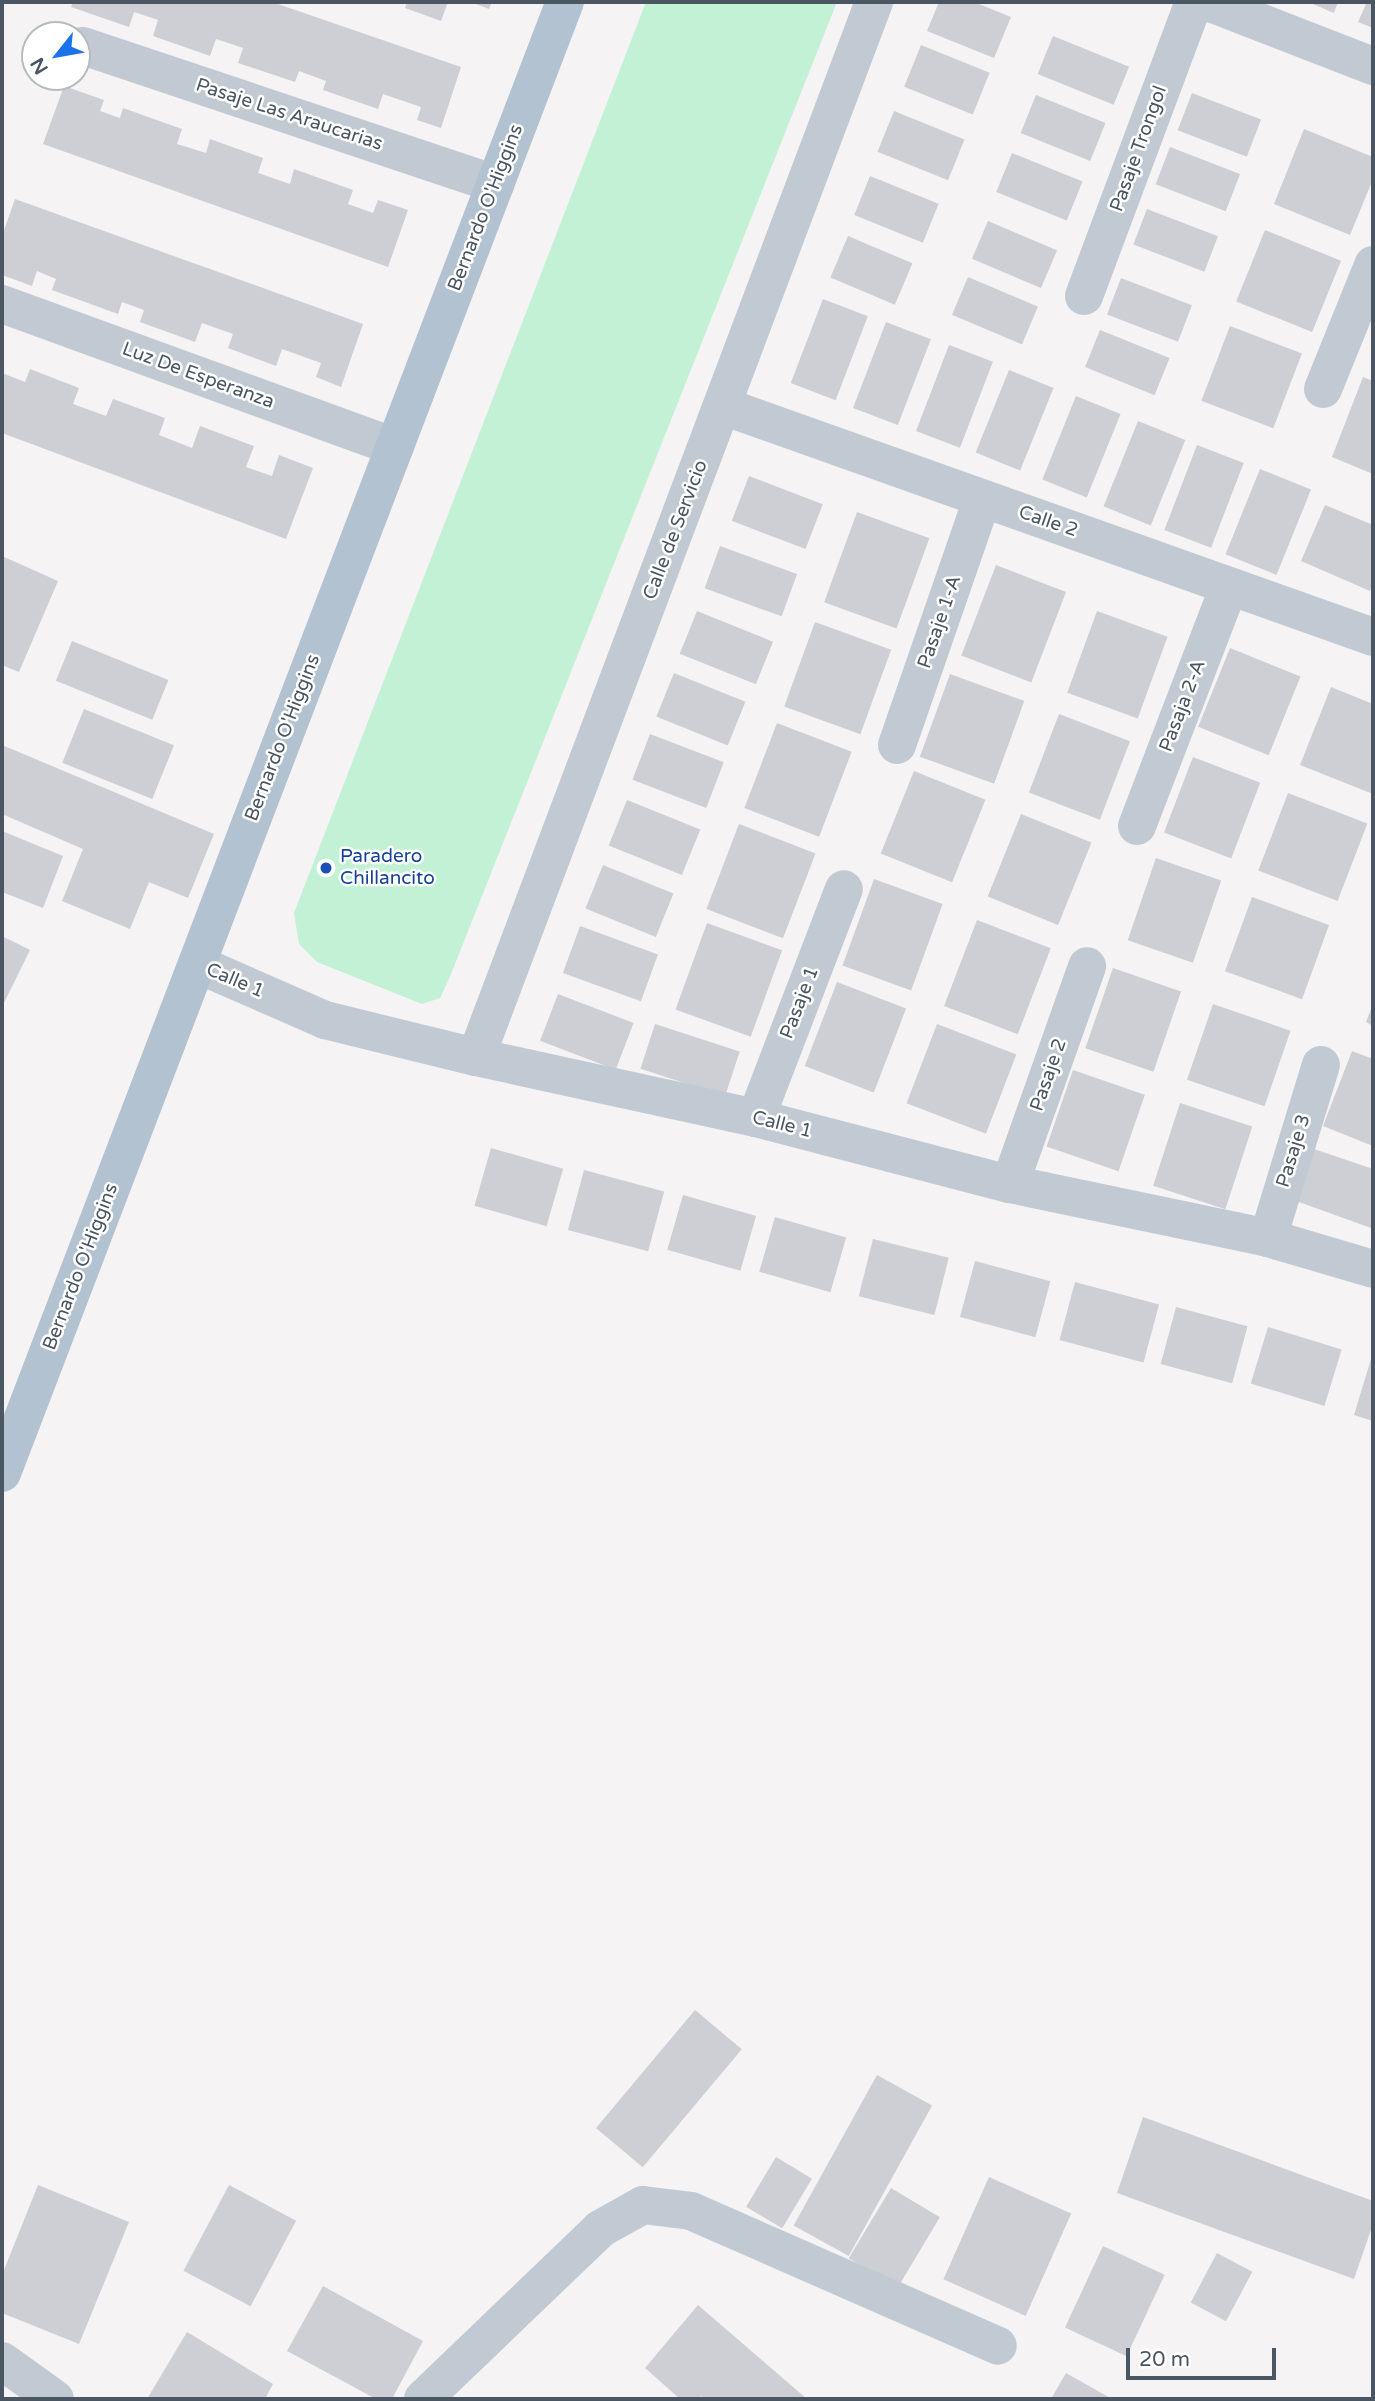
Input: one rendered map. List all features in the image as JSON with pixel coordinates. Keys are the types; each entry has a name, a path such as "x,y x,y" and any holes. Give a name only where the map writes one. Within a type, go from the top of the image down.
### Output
{"main road":[{"name":"Bernardo O'Higgins","path":"2,1473 565,2"}],"street":[{"name":"Calle de Servicio","path":"476,1057 874,2"},
{"name":"Pasaje Trongol","path":"1084,296 1194,2"},
{"path":"1208,2 1373,66"},
{"name":"Pasaje Las Araucarias","path":"91,49 496,184"},
{"path":"1323,389 1373,265"},
{"name":"Luz De Esperanza","path":"2,304 395,447"},
{"name":"Calle 2","path":"723,406 1373,637"},
{"name":"Pasaje 1-A","path":"897,745 982,499"},
{"name":"Pasaja 2-A","path":"1137,826 1229,586"},
{"name":"Pasaje 1","path":"755,1118 844,889"},
{"name":"Calle 1","path":"197,964 325,1020 476,1057 755,1118 1010,1184 1268,1238 1373,1269"},
{"name":"Pasaje 2","path":"1010,1184 1087,966"},
{"name":"Pasaje 3","path":"1268,1238 1321,1065"},
{"path":"423,2399 600,2229 643,2205 691,2211 998,2346"},
{"path":"2,2361 55,2399"}],"green space":[{"path":"646,2 837,2 449,979 440,998 422,1004 317,962 299,944 294,913"}],"building":[{"path":"73,2 272,2 461,67 441,128 417,120 421,107 383,94 378,109 323,90 326,81 299,71 295,82 238,63 243,48 216,39 210,56 153,36 158,20 134,12 129,27 71,7"},
{"path":"407,2 448,2 441,21 405,8"},
{"path":"471,2 492,2 489,9"},
{"path":"939,2 974,2 1011,17 994,58 927,31"},
{"path":"1308,2 1338,2 1334,13"},
{"path":"1367,2 1373,2 1373,28 1358,22"},
{"path":"1053,36 1129,67 1114,105 1038,74"},
{"path":"921,45 990,73 973,114 904,87"},
{"path":"62,91 78,91 104,100 100,111 120,118 123,108 182,129 177,144 206,153 210,139 263,158 258,173 290,184 294,169 353,190 348,204 373,213 378,200 408,210 388,267 43,144"},
{"path":"1192,93 1261,120 1247,157 1178,130"},
{"path":"1036,95 1106,123 1090,161 1021,133"},
{"path":"894,111 964,139 948,180 878,152"},
{"path":"1304,129 1373,157 1373,179 1350,235 1274,204"},
{"path":"1170,147 1240,174 1226,211 1156,184"},
{"path":"1012,153 1082,181 1067,220 996,192"},
{"path":"870,176 939,204 923,243 854,215"},
{"path":"15,199 363,324 341,387 316,377 321,363 282,349 276,366 228,348 233,334 202,323 195,342 140,322 144,310 122,302 118,314 52,290 56,279 37,271 32,286 2,275 2,236"},
{"path":"1147,209 1218,236 1204,272 1133,244"},
{"path":"988,221 1057,250 1041,288 972,259"},
{"path":"1265,230 1341,261 1312,332 1236,301"},
{"path":"848,236 912,263 895,305 830,277"},
{"path":"968,277 1038,307 1022,344 952,315"},
{"path":"1121,278 1192,305 1178,342 1107,314"},
{"path":"823,299 868,316 836,400 791,383"},
{"path":"886,322 931,339 898,425 853,408"},
{"path":"1230,326 1302,354 1273,428 1201,401"},
{"path":"1100,330 1170,358 1155,395 1085,367"},
{"path":"949,345 993,362 960,448 916,431"},
{"path":"30,369 79,388 73,404 106,416 113,399 165,418 159,435 192,448 200,426 254,446 246,467 272,476 279,455 313,468 286,539 2,433 2,373 25,382"},
{"path":"1009,370 1054,388 1020,471 976,453"},
{"path":"1363,377 1373,381 1373,474 1332,457"},
{"path":"1076,396 1121,414 1087,497 1042,479"},
{"path":"1138,421 1185,440 1151,525 1104,506"},
{"path":"1197,445 1244,463 1211,548 1164,530"},
{"path":"1260,469 1311,490 1277,575 1226,554"},
{"path":"749,476 823,504 806,549 732,521"},
{"path":"1325,505 1373,525 1373,583 1370,591 1301,561"},
{"path":"857,512 929,538 897,629 824,602"},
{"path":"720,546 797,574 782,616 705,588"},
{"path":"2,556 58,581 19,672 2,665"},
{"path":"996,565 1066,592 1031,682 961,656"},
{"path":"697,611 773,642 756,684 680,654"},
{"path":"1097,611 1167,637 1138,718 1067,693"},
{"path":"815,622 891,650 860,734 784,707"},
{"path":"72,641 168,680 152,720 56,681"},
{"path":"1230,648 1300,676 1269,755 1198,727"},
{"path":"674,673 745,702 728,745 656,717"},
{"path":"950,674 1024,701 994,784 920,757"},
{"path":"1331,687 1373,704 1373,794 1300,765"},
{"path":"84,709 174,745 152,799 62,763"},
{"path":"1059,714 1130,741 1100,820 1029,792"},
{"path":"777,723 852,752 819,837 744,808"},
{"path":"650,734 724,762 706,808 632,780"},
{"path":"2,745 214,834 188,898 149,882 130,929 62,901 83,849 2,814"},
{"path":"1193,757 1260,783 1231,858 1164,833"},
{"path":"914,771 985,800 952,882 881,854"},
{"path":"1288,793 1367,823 1338,901 1258,870"},
{"path":"627,800 700,830 682,875 609,845"},
{"path":"1021,814 1091,842 1058,925 988,897"},
{"path":"739,824 816,853 783,938 706,909"},
{"path":"2,831 63,856 43,908 2,892"},
{"path":"1156,858 1221,880 1193,963 1128,940"},
{"path":"603,865 673,893 656,937 585,909"},
{"path":"874,879 943,904 911,990 843,965"},
{"path":"1252,897 1329,925 1302,999 1225,971"},
{"path":"977,920 1051,948 1018,1034 944,1006"},
{"path":"707,923 782,950 751,1037 676,1009"},
{"path":"580,926 658,954 641,1001 563,973"},
{"path":"2,936 30,950 2,1007"},
{"path":"1113,968 1181,991 1153,1072 1085,1048"},
{"path":"837,982 906,1009 874,1093 805,1066"},
{"path":"558,994 634,1023 616,1070 540,1041"},
{"path":"1213,1004 1291,1031 1264,1106 1187,1080"},
{"path":"1373,1004 1373,1026 1366,1022"},
{"path":"655,1024 740,1052 725,1096 640,1069"},
{"path":"937,1024 1016,1054 986,1134 907,1103"},
{"path":"1352,1051 1373,1059 1373,1146 1323,1126"},
{"path":"1073,1070 1145,1095 1118,1171 1047,1147"},
{"path":"1180,1103 1252,1126 1225,1209 1153,1186"},
{"path":"491,1148 563,1169 547,1226 474,1206"},
{"path":"1314,1149 1373,1169 1371,1228 1296,1201"},
{"path":"584,1170 664,1191 648,1251 568,1230"},
{"path":"683,1195 756,1216 740,1271 667,1250"},
{"path":"775,1217 846,1237 830,1292 759,1272"},
{"path":"873,1239 949,1258 934,1315 859,1296"},
{"path":"975,1261 1050,1281 1035,1337 960,1317"},
{"path":"1075,1282 1159,1305 1144,1362 1059,1340"},
{"path":"1176,1307 1247,1326 1232,1383 1161,1364"},
{"path":"1268,1327 1342,1350 1324,1406 1251,1383"},
{"path":"1371,1359 1373,1360 1373,1421 1354,1415"},
{"path":"695,2010 742,2049 643,2167 596,2128"},
{"path":"877,2075 932,2106 849,2256 794,2225"},
{"path":"1143,2117 1373,2201 1373,2224 1354,2279 1117,2193"},
{"path":"776,2157 812,2179 782,2228 746,2207"},
{"path":"989,2177 1071,2214 1026,2316 943,2279"},
{"path":"38,2185 129,2222 79,2344 2,2313 2,2275"},
{"path":"229,2185 296,2221 251,2306 183,2271"},
{"path":"891,2188 940,2217 898,2288 849,2258"},
{"path":"1103,2246 1165,2275 1127,2356 1065,2328"},
{"path":"1217,2253 1252,2272 1226,2321 1191,2302"},
{"path":"323,2286 423,2341 392,2399 376,2399 287,2351"},
{"path":"698,2305 807,2399 704,2399 701,2396 699,2399 680,2399 645,2368"},
{"path":"187,2332 273,2384 265,2399 147,2399"},
{"path":"1066,2373 1112,2399 1051,2399"}],"place":[{"name":"Paradero Chillancito","path":"326,868"}]}
